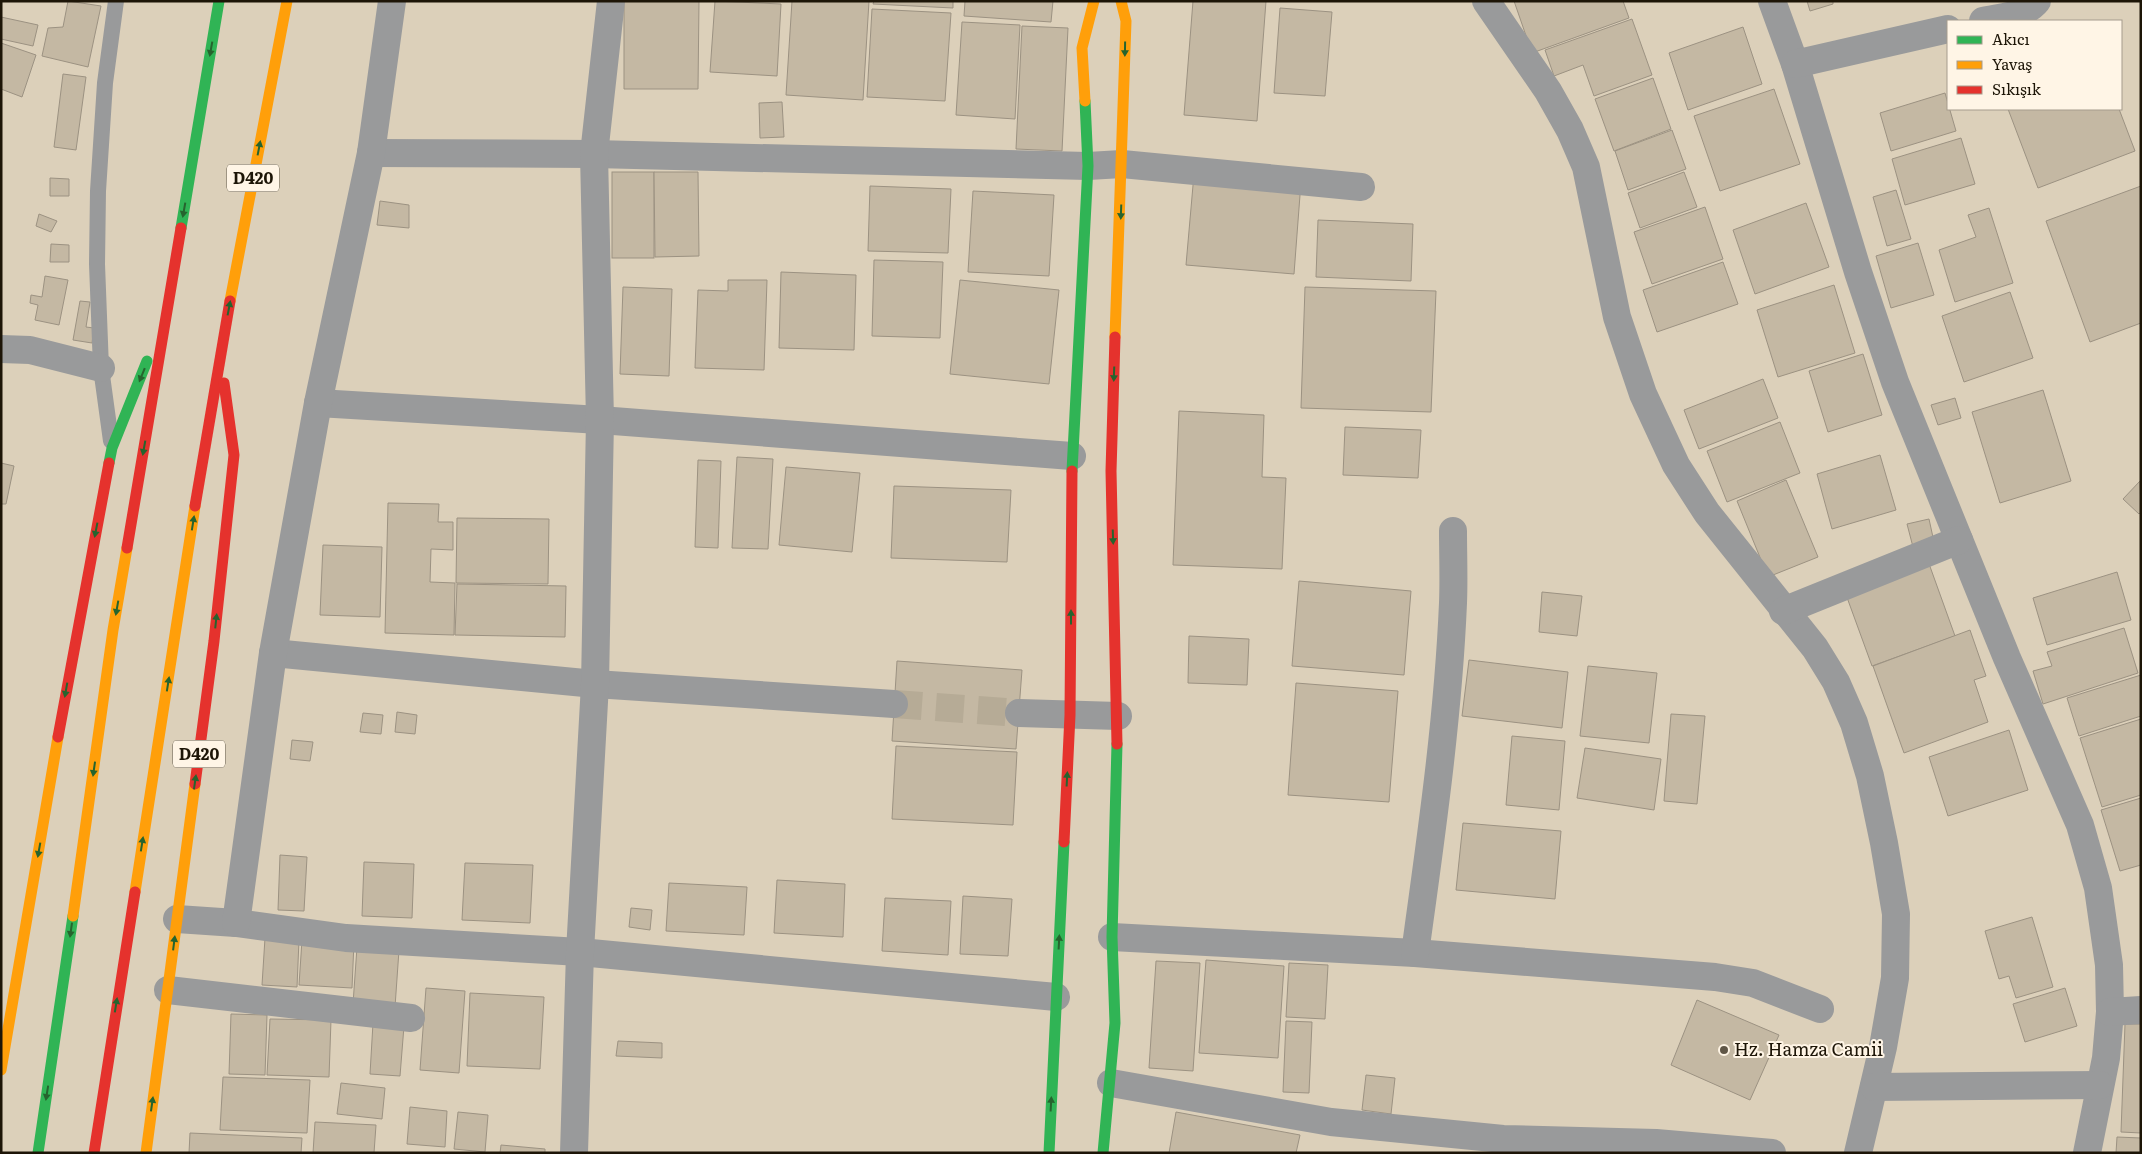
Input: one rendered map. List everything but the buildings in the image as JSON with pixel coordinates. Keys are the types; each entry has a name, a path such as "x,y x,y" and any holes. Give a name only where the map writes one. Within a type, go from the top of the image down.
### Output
{"main road":[{"path":"38,1153 113,630 220,1"},
{"name":"D420","path":"146,1153 214,641 234,455 219,356 287,1"},
{"path":"1049,1153 1070,716 1072,456 1088,166 1082,48 1094,1"},
{"path":"1103,1153 1111,1083 1115,1023 1112,937 1118,716 1111,470 1126,21 1121,1"},
{"path":"1,1070 75,640 112,448 167,314"},
{"path":"94,1153 108,1053 219,356"}],"street":[{"path":"236,923 273,653 318,403 371,153 392,1"},
{"path":"574,1153 580,952 595,684 600,420 594,154 610,1"},
{"path":"1486,1 1548,91 1570,130 1586,167 1617,317 1643,394 1676,465 1706,513 1782,611 1814,648 1836,682 1854,723 1868,767 1896,914 1895,978 1883,1048 1858,1153"},
{"path":"1772,1 1795,64 1858,272 1895,382 2007,658 2080,824 2098,888 2109,965 2110,1012 2106,1058 2087,1153"},
{"path":"1987,20 2018,13 2030,8 2038,1"},
{"path":"1795,64 1947,29"},
{"path":"371,153 594,154 1088,166 1122,164 1361,187"},
{"path":"1,349 30,350 101,368"},
{"path":"318,403 600,420 1072,456"},
{"path":"1415,953 1437,786 1448,684 1453,602 1452,531"},
{"path":"1782,611 1960,540"},
{"path":"273,653 595,684 894,704"},
{"path":"1019,713 1118,716"},
{"path":"177,918 236,923 346,938 580,952 1056,997"},
{"path":"1112,937 1415,953 1714,977 1753,983 1820,1009"},
{"path":"168,990 411,1018"},
{"path":"2110,1012 2141,1010"},
{"path":"1111,1083 1330,1122 1502,1146 1656,1143 1772,1153"},
{"path":"1874,1087 2100,1085"}],"lane":[{"path":"112,448 101,368 97,264 98,191 105,83 116,1"}],"tunnel":[{"path":"894,704 1019,713"}],"traffic: fast":[{"path":"181,228 219,1"},
{"path":"1072,471 1088,166 1085,101"},
{"path":"109,463 112,448 147,361"},
{"path":"1103,1153 1115,1023 1112,937 1117,744"},
{"path":"1049,1153 1064,842"},
{"path":"38,1153 73,916"}],"traffic: slow":[{"path":"230,301 287,1"},
{"path":"1085,101 1082,48 1094,1"},
{"path":"1115,337 1126,21 1121,1"},
{"path":"135,892 195,506"},
{"path":"73,916 113,630 127,548"},
{"path":"1,1070 58,737"},
{"path":"146,1153 195,784"}],"traffic: jam":[{"path":"127,548 181,228"},
{"path":"195,506 230,301"},
{"path":"1115,337 1111,471 1117,744"},
{"path":"195,784 214,641 234,455 224,383"},
{"path":"58,737 109,463"},
{"path":"1064,842 1070,715 1072,471"},
{"path":"94,1153 135,892"}],"place":[{"name":"Hz. Hamza Camii","path":"1724,1050"}]}
